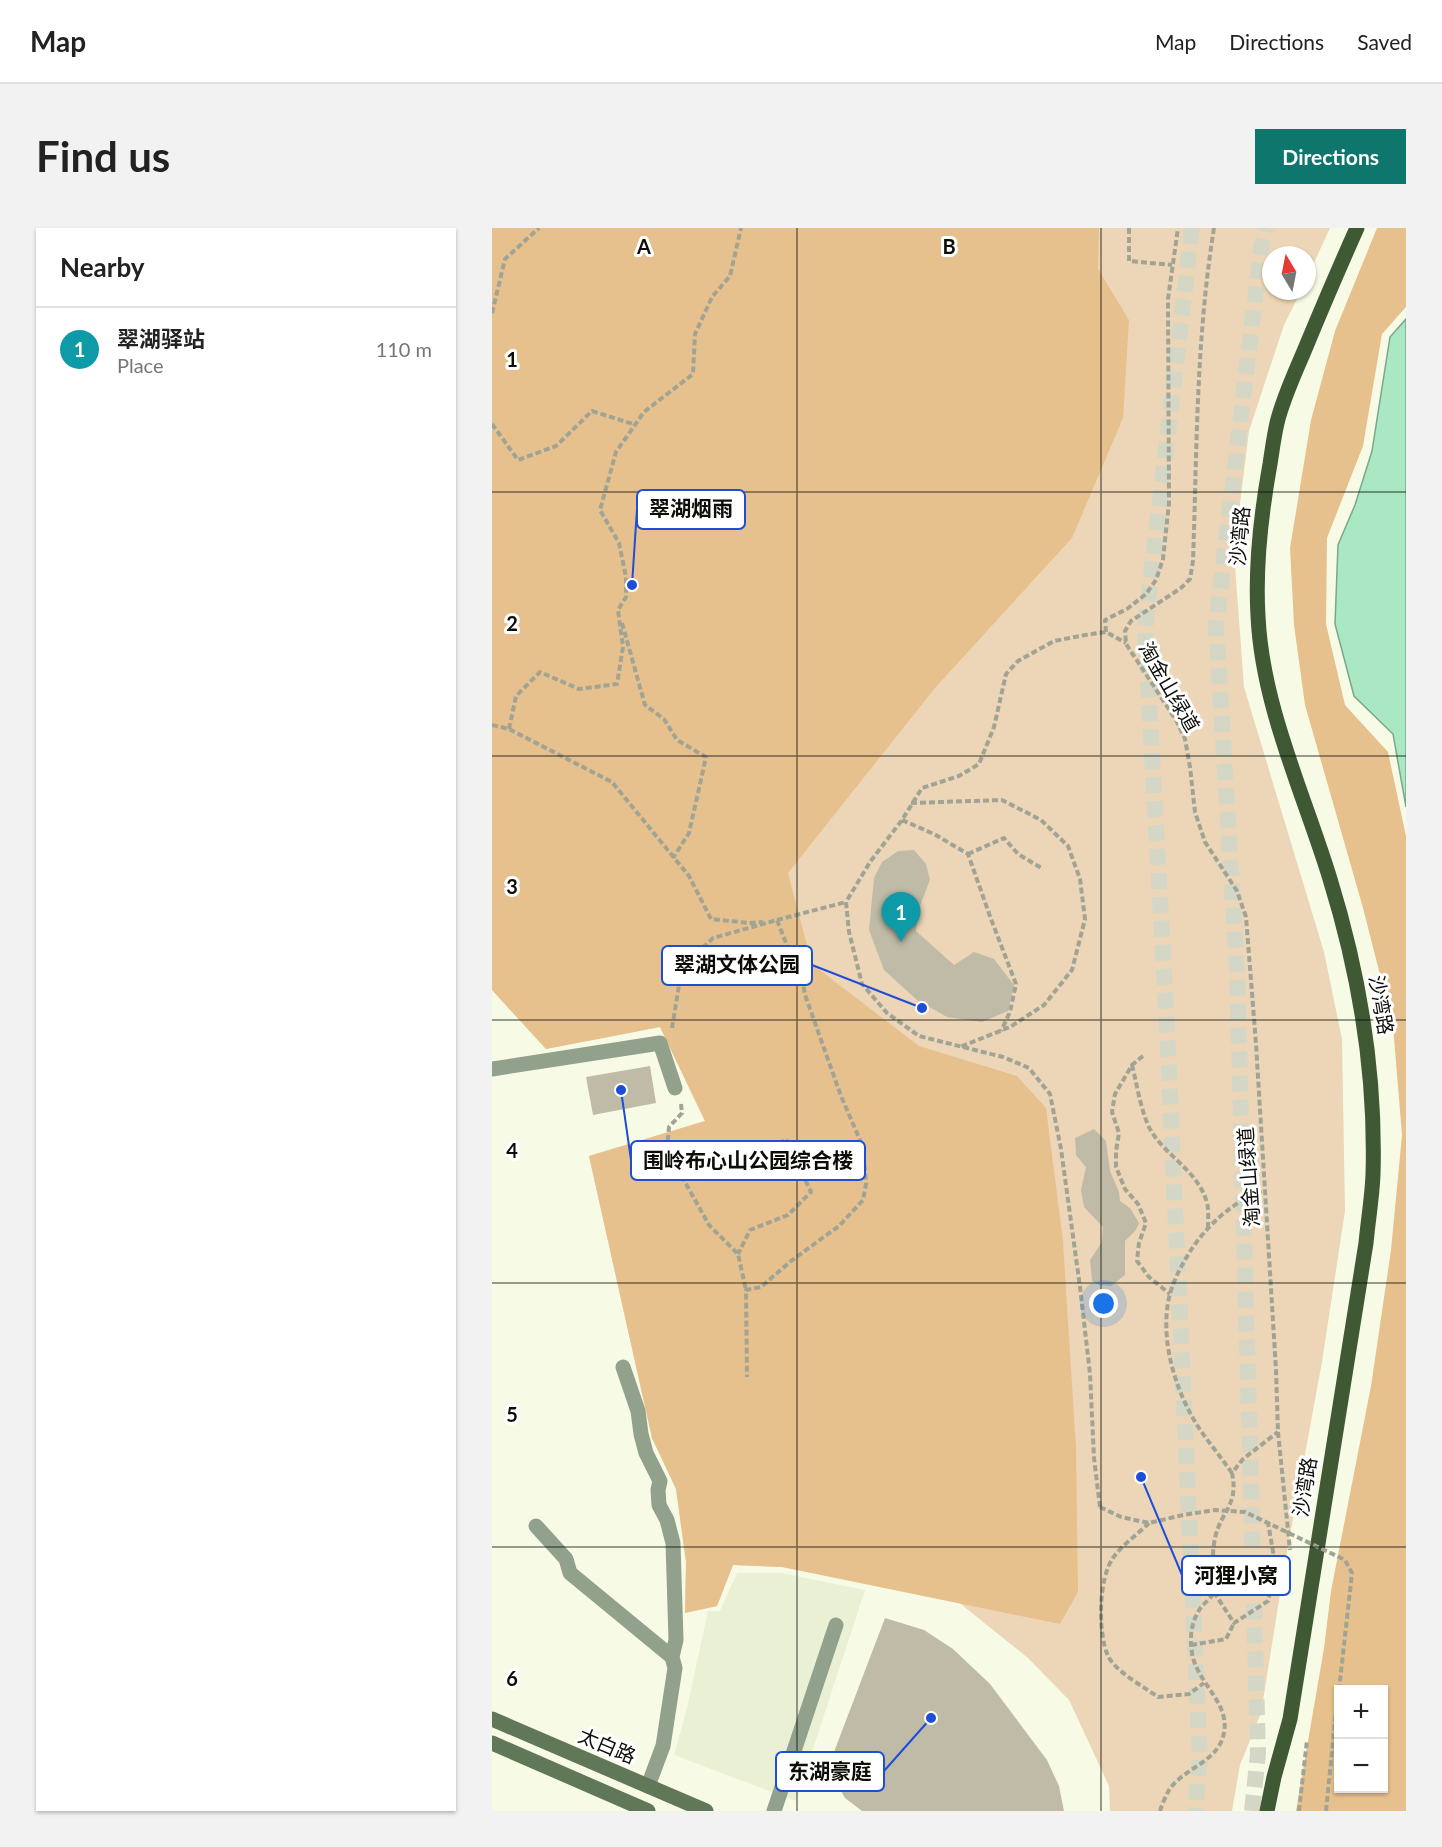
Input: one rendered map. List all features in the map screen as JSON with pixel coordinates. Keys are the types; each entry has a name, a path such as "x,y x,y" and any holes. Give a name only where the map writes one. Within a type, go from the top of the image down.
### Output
{"main road":[{"name":"沙湾路","path":"1268,1811 1274,1777 1290,1719 1366,1243 1372,1158 1371,1082 1356,978 1347,935 1266,686 1258,618 1258,574 1261,524 1277,422 1296,370 1357,228"},
{"name":"太白路","path":"492,1719 706,1811"},
{"path":"492,1743 644,1809 648,1786"}],"street":[{"path":"492,1069 660,1042 678,1095"},
{"path":"623,1367 638,1411 646,1453 660,1481 659,1505 667,1520 673,1543 676,1640 672,1657 675,1668 663,1746 648,1786"},
{"path":"536,1526 566,1559 570,1573 672,1657"},
{"path":"774,1811 836,1624"}],"path":[{"path":"492,313 505,259 539,228"},
{"path":"509,729 516,696 540,672 579,689 617,684 623,646 618,610 626,597 626,577 619,543 600,510 616,452 644,412 693,374 694,334 712,297 730,276 741,228"},
{"path":"1129,228 1129,261 1172,266"},
{"path":"1106,632 1106,620 1127,609 1146,594 1156,580 1163,559 1169,503 1168,299 1178,228"},
{"name":"淘金山绿道","path":"1214,228 1202,321 1196,430 1193,561 1190,579 1181,588 1131,621 1125,631 1126,644 1164,701 1185,739 1195,812 1205,842 1237,891 1246,917 1250,940 1276,1359 1278,1432 1290,1550"},
{"path":"492,424 518,460 556,446 592,411 636,424"},
{"path":"618,610 645,705 664,719 677,740 706,758 689,833 673,858"},
{"path":"1126,644 1106,632 1054,641 1018,661 1006,674 994,727 979,764 959,776 922,788 902,820 870,862 846,902 849,932 862,984 887,1013 919,1036 1003,1057 1029,1068 1050,1094 1061,1149 1080,1287 1090,1374 1094,1458 1100,1507 1120,1517 1149,1523 1215,1510 1245,1512 1346,1560 1352,1573 1340,1685"},
{"path":"492,725 509,729 612,782 689,876 711,919 749,923 777,920"},
{"path":"911,803 1002,800 1041,819 1068,846 1080,879 1085,919 1072,969 1044,1005 1010,1027 960,1047"},
{"path":"902,820 934,834 968,854 1016,984 1010,1012 1001,1031"},
{"path":"968,854 1004,838 1018,854 1043,869"},
{"path":"673,1035 672,1024 682,968 713,938 846,902"},
{"path":"746,1290 761,1287 791,1261 839,1226 863,1200 866,1184 863,1147 841,1096 805,995 801,972 777,920"},
{"path":"1143,1056 1132,1065 1115,1094 1112,1112 1119,1133 1116,1167 1125,1189 1138,1204 1146,1223 1139,1243 1137,1261 1149,1277 1170,1294"},
{"path":"1132,1065 1149,1125 1161,1144 1187,1169 1199,1185 1207,1204 1208,1227"},
{"path":"678,1095 682,1113 669,1126 667,1150 709,1225 738,1254 746,1290 747,1377"},
{"path":"667,1150 716,1176 761,1159 786,1138 811,1192 788,1215 750,1230 738,1254"},
{"path":"1160,1811 1170,1789 1209,1757 1217,1749 1222,1739 1224,1722 1218,1700 1204,1683 1196,1667 1191,1645 1194,1620 1214,1592 1215,1535 1235,1488 1232,1473 1198,1426 1177,1382 1166,1331 1170,1294 1183,1262 1208,1227 1239,1202 1264,1190"},
{"path":"1232,1473 1243,1459 1278,1432"},
{"path":"1149,1523 1112,1558 1105,1576 1100,1613 1109,1657 1123,1672 1158,1697 1189,1694 1204,1683"},
{"path":"1191,1645 1227,1639 1234,1623 1268,1601 1276,1568 1268,1523"},
{"path":"1214,1592 1234,1623"},
{"path":"1326,1811 1334,1737"}],"shaded area":[{"path":"492,228 1330,228 1316,258 1316,246 1262,246 1262,300 1296,300 1284,325 1249,431 1234,552 1244,687 1324,952 1342,1039 1345,1211 1322,1362 1286,1557 1261,1713 1240,1765 1232,1811 1110,1811 1109,1786 1069,1700 1028,1658 957,1601 782,1567 733,1565 717,1606 685,1613 686,1562 676,1489 652,1438 589,1156 705,1121 660,1027 546,1049 492,990"},
{"path":"492,228 1099,228 1098,269 1129,320 1123,418 1072,538 935,688 788,873 812,964 919,1046 1017,1076 1046,1108 1063,1241 1076,1448 1078,1592 1060,1624 782,1567 733,1565 717,1606 685,1613 686,1562 676,1489 652,1438 589,1156 705,1121 660,1027 546,1049 492,990"},
{"path":"1377,228 1406,228 1406,307 1382,334 1363,446 1327,538 1326,624 1345,705 1388,752 1406,836 1406,1811 1296,1811 1324,1648 1331,1591 1371,1386 1391,1250 1402,1135 1393,1026 1363,908 1305,705 1294,625 1290,548 1311,420 1335,331"},
{"path":"1406,319 1406,807 1393,734 1354,696 1335,624 1338,545 1355,505 1372,451 1390,337"},
{"path":"737,1573 781,1573 865,1590 796,1801 674,1755 687,1708 708,1611 720,1611"}],"building":[{"path":"914,850 926,864 930,880 918,911 916,931 954,965 974,952 994,959 1014,985 1008,1011 982,1022 947,1017 917,1000 884,970 869,930 874,878 882,862 898,851"},
{"path":"650,1066 656,1103 593,1115 586,1077"},
{"path":"1094,1129 1106,1141 1110,1171 1119,1192 1120,1201 1130,1208 1139,1223 1136,1230 1125,1241 1125,1275 1111,1286 1099,1285 1092,1281 1090,1260 1102,1242 1103,1227 1084,1207 1081,1190 1086,1167 1076,1155 1075,1138"},
{"path":"885,1618 924,1630 953,1649 990,1684 1047,1760 1059,1786 1064,1811 862,1811 845,1798 832,1769 834,1752"}],"tunnel":[{"path":"1192,228 1145,628 1166,1008 1200,1758 1195,1811"},
{"path":"1252,1811 1258,1754 1237,970 1216,625 1261,249 1266,228"}],"place":[{"name":"翠湖烟雨","path":"632,585"},
{"name":"翠湖驿站","path":"901,942"},
{"name":"翠湖文体公园","path":"922,1008"},
{"name":"围岭布心山公园综合楼","path":"621,1090"},
{"name":"河狸小窝","path":"1141,1477"},
{"name":"东湖豪庭","path":"931,1718"}]}
